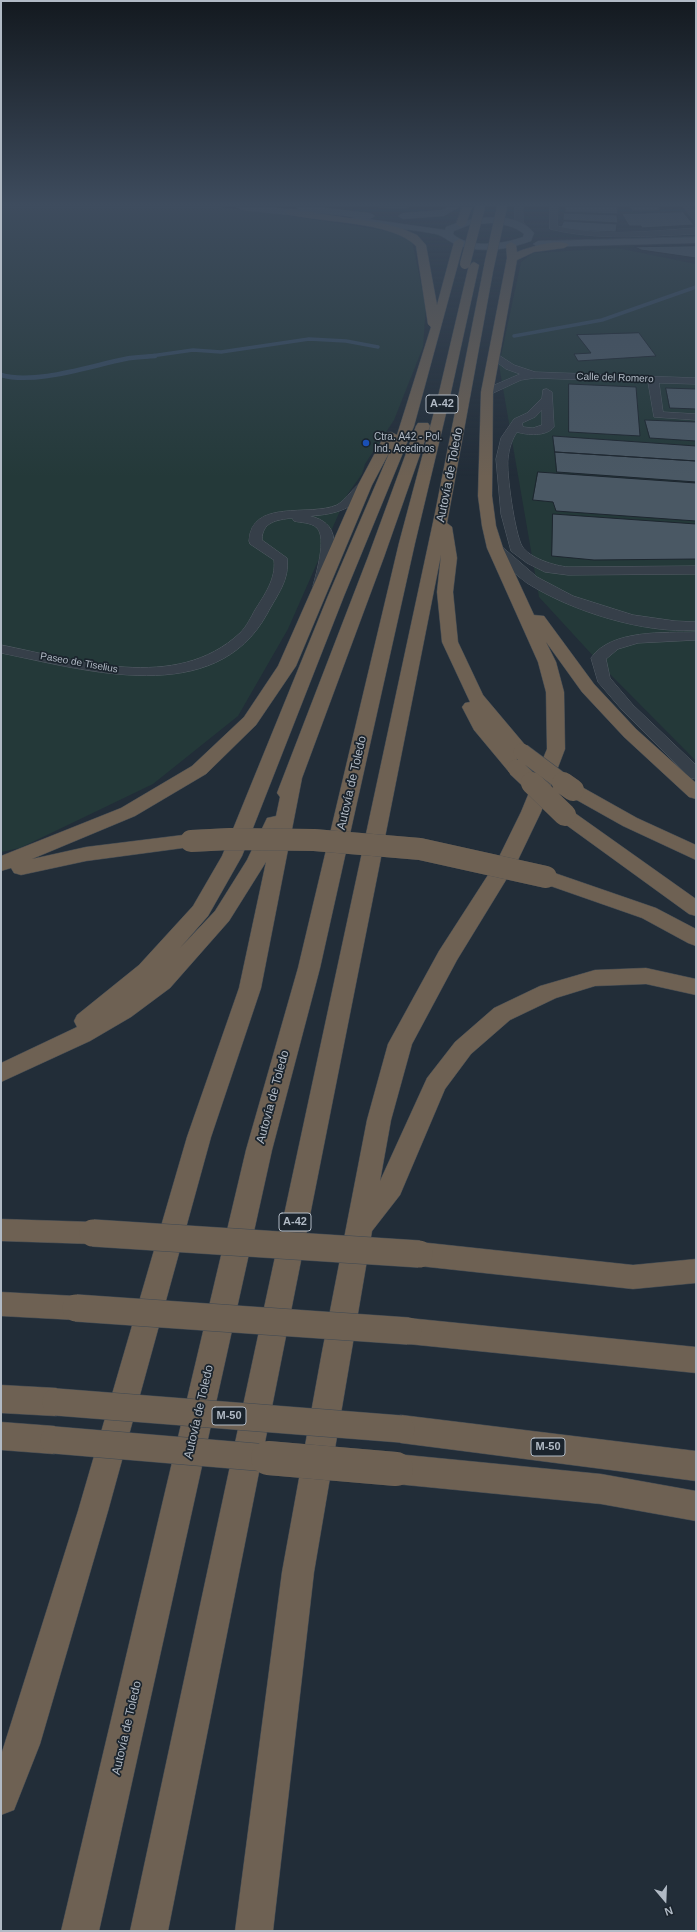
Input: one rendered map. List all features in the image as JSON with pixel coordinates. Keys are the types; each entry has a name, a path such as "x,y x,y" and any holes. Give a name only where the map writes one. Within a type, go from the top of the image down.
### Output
{"highway":[{"path":"430,297 435,332"},
{"path":"8,1070 82,1024 147,971 201,911 232,856 336,596 407,426 411,407 435,332 444,297"},
{"path":"8,1070 82,1035 116,1015 162,982 222,916 257,860 293,779 421,433 460,297"},
{"name":"Autovía de Toledo","path":"80,1931 259,1150 309,968 407,543 443,401 463,297"},
{"name":"Autovía de Toledo","path":"149,1931 464,406 483,297"},
{"path":"254,1931 298,1572 336,1352 380,1120 400,1044 447,957 507,862 531,812 556,749 555,692 547,662 513,584 495,548 489,526 485,496 486,392 505,297"},
{"path":"1,864 128,812 199,770 250,721 287,666 365,485 395,428 411,407"},
{"path":"407,543 402,528 414,481 421,433"},
{"path":"442,513 449,558 445,592 450,642 467,699 480,726 519,760 565,815 696,908"},
{"path":"513,584 588,688 630,733 696,793"},
{"path":"519,760 630,822 696,853"},
{"path":"1,1797 23,1744 93,1511 199,1137 250,988 293,779"},
{"path":"1,873 86,854 191,841 230,839 314,840 420,849 546,878 649,913 696,938"},
{"path":"361,1226 391,1187 435,1085 463,1048 502,1014 548,992 595,978 646,976 696,987"},
{"path":"1,1230 93,1233 419,1254 633,1277 696,1271"},
{"path":"1,1304 408,1331 696,1360"},
{"name":"M-50","path":"1,1399 401,1429 696,1466"},
{"path":"1,1436 396,1469 601,1489 696,1506"}],"street":[{"path":"494,354 510,367 534,375"},
{"path":"486,392 518,377 534,375"},
{"name":"Calle del Romero","path":"534,375 696,381"},
{"path":"516,424 518,429 529,432 540,431 548,427 546,400 548,376"},
{"path":"653,380 658,415 696,417"},
{"path":"546,400 531,415 516,424 507,438 502,459 507,514 516,548 532,560 550,569 568,571 696,570"},
{"path":"265,521 282,514 325,512 342,508 365,485"},
{"path":"265,521 293,518 312,520 325,528 329,536 318,596"},
{"name":"Paseo de Tiselius","path":"1,649 116,671 153,672 166,671 203,663 225,653 246,636 278,584 283,569 280,558 255,541 254,534 257,527 265,521"},
{"path":"495,548 531,579 556,593 590,607 645,621 696,626"},
{"path":"696,636 637,639 613,646 598,658 603,679 628,708 696,774"}],"green space":[{"path":"1,297 424,297 426,307 423,347 394,420 365,464 362,474 347,495 288,629 238,716 153,784 20,848 1,852"},
{"path":"513,297 696,297 696,761 607,671 539,597 499,365"}],"building":[{"path":"639,333 656,356 578,361 574,354 591,353 577,335"},
{"path":"569,384 636,387 640,436 569,432"},
{"path":"666,388 696,389 696,409 670,408"},
{"path":"645,420 696,422 696,441 650,438"},
{"path":"553,436 696,446 696,461 555,452"},
{"path":"555,452 696,461 696,482 557,472"},
{"path":"538,472 696,483 696,521 556,511 553,502 533,500"},
{"path":"553,514 696,524 696,559 594,560 552,556"}],"waterway":[{"path":"514,336 602,320 667,297"},
{"path":"147,357 193,350 221,352 309,339 346,341 378,347"},
{"path":"147,357 155,356"},
{"path":"1,375 30,378 46,376 79,370 128,358 147,357"}],"place":[{"name":"Ctra. A42 - Pol. Ind. Acedinos","path":"366,443"}]}
